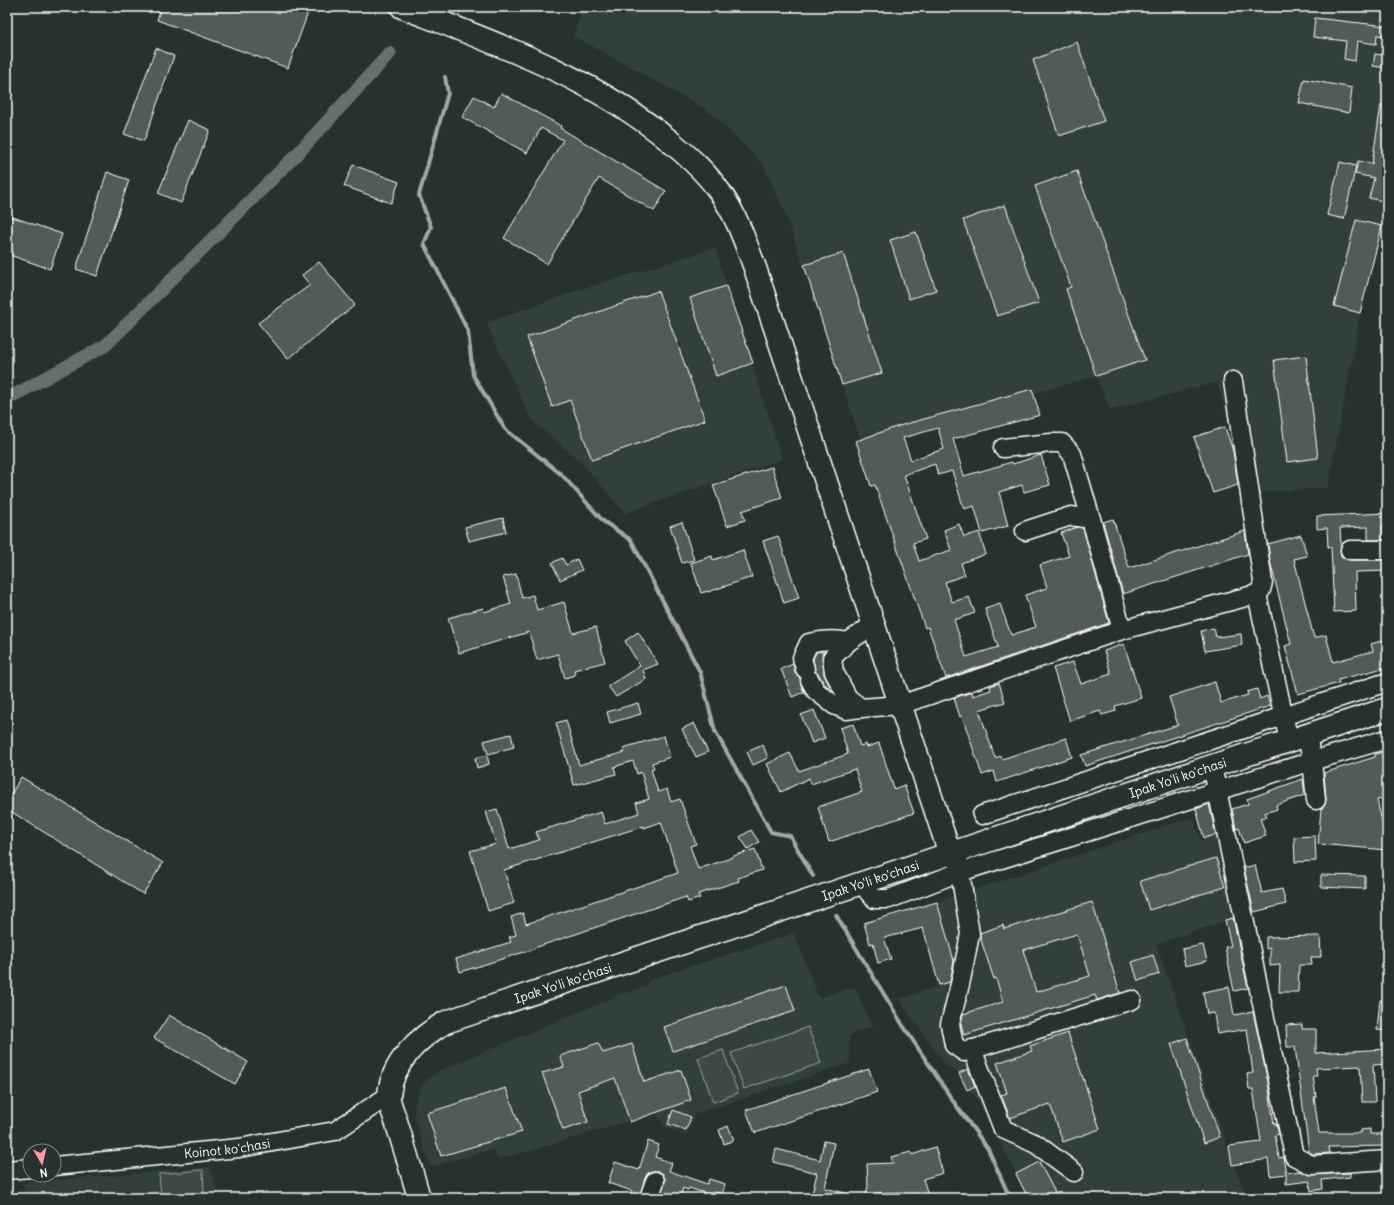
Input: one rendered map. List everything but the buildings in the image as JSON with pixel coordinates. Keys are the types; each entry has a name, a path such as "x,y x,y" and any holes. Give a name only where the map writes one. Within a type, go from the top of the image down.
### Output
{"main road":[{"path":"402,7 495,43 543,64 607,97 632,112 681,150 704,171 720,192 734,214 755,268 900,705 956,859"},
{"name":"Ipak Yo'li ko'chasi","path":"388,1096 392,1079 400,1064 409,1052 431,1031 446,1022 864,882 956,859 1212,766 1387,709"},
{"path":"388,1096 419,1198"}],"street":[{"path":"848,642 840,640 809,642 802,658 807,674 816,691 834,705 846,710 900,705 1122,630 1257,594 1261,590 1263,582 1232,381"},
{"path":"1003,448 1062,443 1072,454 1122,630"},
{"path":"1025,531 1071,516 1091,519"},
{"path":"1350,550 1387,550"},
{"path":"1257,594 1283,716 1312,761 1316,800"},
{"path":"861,708 848,698 834,672 832,658 848,642 874,625"},
{"path":"982,815 1387,682"},
{"path":"1132,1000 964,1052 954,1045 950,1024 970,934 956,859 1217,791 1387,739"},
{"path":"1212,766 1294,1156 1311,1164 1387,1160"},
{"path":"972,1049 1003,1129 1036,1144 1074,1172"},
{"name":"Koinot ko'chasi","path":"62,1165 239,1148 335,1131 388,1096"},
{"path":"7,1170 22,1169"}],"shaded area":[{"path":"583,7 1387,7 1387,210 1359,321 1328,488 1249,493 1217,382 1110,410 1096,376 861,441 785,212 763,164 712,113 573,36"},
{"path":"715,248 782,459 625,513 579,460 532,421 486,323 576,291"},
{"path":"1193,817 1201,841 1222,835 1237,917 1156,944 1246,1198 1029,1198 977,1099 956,1071 945,1064 899,999 959,979 937,902"},
{"path":"794,933 819,998 855,987 872,1027 849,1035 850,1063 695,1114 686,1135 666,1128 656,1113 529,1151 497,1159 494,1149 430,1167 415,1119 414,1105 421,1087 436,1072 613,998 618,994 627,993 646,986 649,980"},
{"path":"808,1027 821,1063 744,1089 731,1053"},
{"path":"723,1050 738,1093 713,1102 698,1058"},
{"path":"210,1167 219,1198 26,1198 23,1183 62,1183 62,1180"},
{"path":"203,1170 204,1192 161,1196 159,1174"}],"waterway":[{"path":"7,399 106,345 300,151 390,53"},
{"path":"445,77 448,93 419,195 431,227 424,244 468,331 473,375 505,429 562,475 603,521 631,540 700,672 715,731 771,832 790,836 813,876"},
{"path":"836,915 902,1024 953,1101 988,1149 1010,1198"}]}
